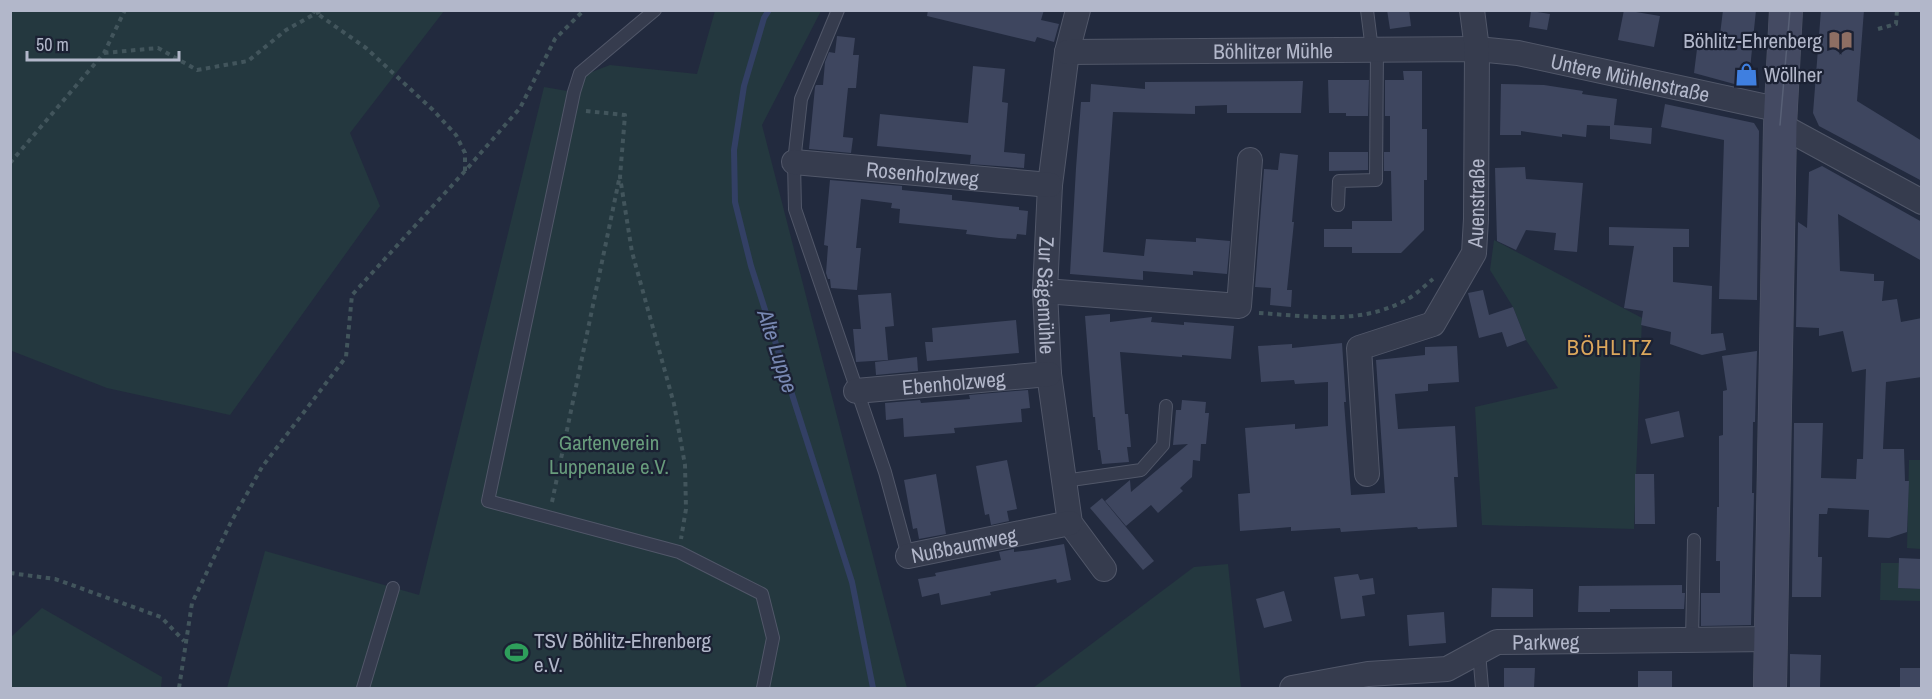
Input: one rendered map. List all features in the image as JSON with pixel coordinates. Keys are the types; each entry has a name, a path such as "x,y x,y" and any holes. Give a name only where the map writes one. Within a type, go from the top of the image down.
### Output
{"street":[{"name":"Zur Sägemühle","path":"1078,10 1067,52 1050,185 1045,291 1049,374 1070,523 1104,570"},
{"name":"Auenstraße","path":"1367,474 1359,348 1433,324 1474,253 1477,49 1472,10"},
{"path":"1770,688 1781,117 1786,10"},
{"name":"Böhlitzer Mühle","path":"1067,52 1477,49"},
{"name":"Untere Mühlenstraße","path":"1477,49 1518,53 1781,117 1922,202"},
{"path":"1045,291 1239,306 1250,160"},
{"name":"Rosenholzweg","path":"794,162 1050,185"},
{"name":"Ebenholzweg","path":"856,391 1049,374"},
{"name":"Nußbaumweg","path":"908,556 1070,523"},
{"name":"Parkweg","path":"1292,688 1368,674 1447,669 1497,642 1771,639"}],"lane":[{"path":"655,10 580,73 570,109 488,501 679,552 762,594 773,638 763,688"},
{"path":"1338,205 1339,181 1376,180 1374,50 1366,10"},
{"path":"837,11 801,99 794,162 795,209 856,391"},
{"name":"Nußbaumweg","path":"856,391 885,472 908,556"},
{"path":"1064,481 1141,470 1163,445 1166,406"},
{"path":"1692,640 1694,540"},
{"path":"363,688 393,588"},
{"path":"1479,652 1482,688"}],"path":[{"path":"10,163 104,53 125,10"},
{"path":"104,53 158,48 197,70 249,62 286,30 314,12 322,10"},
{"path":"179,688 192,603 231,522 262,467 346,357 351,295 520,108 555,39 584,10"},
{"path":"1878,29 1896,24 1897,10"},
{"path":"314,12 366,48 433,110 456,135 465,153 465,171"},
{"path":"549,517 620,177 625,115 570,109"},
{"path":"620,177 632,252 674,404 685,465 686,508 679,552"},
{"path":"1239,306 1257,313 1342,318 1371,314 1405,301 1436,276"},
{"path":"10,573 55,579 160,617 185,642"}],"green space":[{"path":"11,10 444,11 350,133 380,206 230,415 107,388 12,351 11,353"},
{"name":"Gartenverein Luppenaue e.V.","path":"715,11 821,11 762,125 907,688 227,688 265,551 419,595 544,87 579,93 584,75 610,65 697,74"},
{"path":"1494,240 1642,318 1634,529 1482,525 1475,407 1558,388 1526,340 1513,307 1490,270"},
{"path":"1909,460 1921,460 1921,549 1907,548"},
{"path":"1881,563 1899,563 1899,588 1921,589 1921,601 1880,600"},
{"path":"1228,564 1241,688 1033,688 1194,567"},
{"path":"42,608 162,677 161,688 11,688 11,637"}],"building":[{"path":"928,10 1044,10 1041,20 1059,24 1054,42 1037,37 1035,42 927,16"},
{"path":"1387,10 1409,10 1411,26 1390,29"},
{"path":"1624,10 1660,16 1654,47 1618,40"},
{"path":"1723,10 1756,10 1749,79 1738,85 1694,73 1698,41 1719,43"},
{"path":"1821,10 1864,10 1857,101 1922,141 1922,181 1819,126 1813,113"},
{"path":"1531,11 1550,14 1547,30 1529,27"},
{"path":"837,36 855,38 853,55 859,55 856,88 848,88 843,137 853,138 851,153 809,149 815,87 823,85 825,62 829,52 835,53"},
{"path":"973,66 1005,69 1002,102 1008,103 1004,152 1025,154 1024,168 970,164 971,155 877,146 880,114 968,123"},
{"path":"1403,71 1422,71 1422,129 1427,129 1424,230 1401,253 1352,253 1352,247 1324,247 1324,229 1352,229 1352,221 1392,221 1391,171 1384,171 1384,152 1390,152 1390,116 1385,116 1385,80 1404,80"},
{"path":"1328,80 1369,80 1368,116 1329,113"},
{"path":"1303,81 1301,113 1227,113 1227,105 1195,106 1195,114 1113,112 1103,252 1144,256 1146,239 1196,242 1196,238 1230,241 1227,274 1193,271 1193,275 1143,271 1143,280 1070,274 1081,102 1090,102 1091,84 1145,89 1145,82"},
{"path":"1501,84 1544,85 1617,99 1614,125 1652,128 1651,144 1610,139 1610,126 1587,125 1586,137 1562,134 1562,137 1521,131 1521,135 1500,135"},
{"path":"1665,104 1754,123 1759,131 1757,300 1719,299 1724,140 1661,127"},
{"path":"1329,152 1368,152 1368,170 1329,171"},
{"path":"1280,153 1298,155 1287,290 1292,290 1291,307 1270,305 1271,288 1255,287 1264,169 1278,170"},
{"path":"1822,166 1922,222 1922,261 1838,214 1840,271 1874,274 1874,281 1884,281 1882,301 1897,299 1901,322 1922,318 1922,377 1886,382 1883,449 1904,449 1905,481 1909,481 1907,532 1889,538 1868,537 1869,510 1828,508 1827,514 1819,514 1818,557 1822,557 1821,597 1792,597 1794,423 1823,423 1821,478 1856,479 1857,459 1863,459 1866,369 1852,372 1843,331 1819,336 1819,328 1796,327 1798,222 1807,228 1809,172"},
{"path":"1525,167 1526,179 1583,183 1577,252 1554,250 1556,233 1526,230 1516,250 1497,241 1495,168"},
{"path":"830,180 902,186 902,190 952,195 952,200 1019,207 1019,210 1028,211 1026,235 1017,234 1016,239 999,238 966,234 967,230 899,223 900,209 891,208 892,203 861,199 856,248 861,248 857,290 831,288 830,279 826,273 828,246 824,245"},
{"path":"1609,227 1689,229 1689,247 1673,247 1673,282 1712,286 1711,334 1723,333 1726,350 1702,355 1670,344 1671,332 1641,325 1643,311 1624,308 1634,246 1609,245"},
{"path":"1483,290 1489,315 1513,307 1526,340 1507,347 1502,332 1479,338 1468,293"},
{"path":"891,293 894,326 885,327 888,360 856,362 853,329 861,329 858,295"},
{"path":"1110,314 1110,322 1152,317 1151,322 1234,326 1231,359 1120,352 1125,414 1128,414 1131,447 1127,447 1129,462 1102,464 1100,450 1098,450 1095,417 1093,417 1085,316"},
{"path":"1016,320 1019,353 927,361 925,342 933,342 932,328"},
{"path":"1342,343 1351,495 1385,493 1376,360 1425,355 1425,347 1457,346 1459,382 1428,384 1428,391 1395,394 1398,429 1455,426 1458,477 1454,477 1457,527 1341,532 1340,528 1291,531 1291,527 1240,531 1238,494 1250,493 1245,428 1295,424 1295,429 1328,426 1328,382 1295,384 1294,380 1261,382 1258,346 1292,344 1292,348"},
{"path":"1757,351 1755,422 1753,422 1751,625 1701,626 1701,593 1720,593 1720,561 1716,561 1719,436 1723,435 1723,391 1727,390 1722,356"},
{"path":"917,357 918,371 876,375 875,362"},
{"path":"1028,390 1030,408 1021,409 1022,422 954,428 955,433 904,437 903,418 886,420 885,403 970,399 969,395"},
{"path":"1182,400 1206,402 1205,413 1209,413 1206,444 1201,444 1200,461 1193,460 1192,477 1180,488 1183,491 1158,513 1151,505 1126,526 1105,501 1130,480 1131,492 1188,444 1173,445 1176,410 1181,410"},
{"path":"1679,411 1684,437 1651,444 1645,419"},
{"path":"1007,460 1017,509 1007,511 1009,521 991,525 989,514 985,515 976,466"},
{"path":"936,474 946,534 919,539 917,528 913,529 904,480"},
{"path":"1635,474 1654,474 1655,524 1635,524"},
{"path":"1102,498 1154,561 1143,570 1090,508"},
{"path":"1064,544 1071,580 1057,583 1056,579 990,592 991,595 941,605 939,593 922,597 918,579 936,576 935,573 1001,560 999,552 1014,549 1014,552 1031,550"},
{"path":"1899,558 1922,559 1922,589 1898,588"},
{"path":"1358,574 1360,580 1373,578 1375,594 1362,596 1365,616 1341,619 1334,577"},
{"path":"1682,585 1682,593 1685,593 1684,609 1610,609 1610,612 1578,612 1579,586"},
{"path":"1492,588 1533,589 1533,617 1491,617"},
{"path":"1284,591 1292,621 1264,628 1256,599"},
{"path":"1444,612 1446,643 1409,646 1407,615"},
{"path":"1790,654 1821,655 1820,688 1790,688"},
{"path":"1504,668 1535,668 1534,688 1504,688"},
{"path":"1900,668 1922,668 1922,688 1900,688"},
{"path":"1638,671 1672,671 1672,688 1638,688"}],"waterway":[{"name":"Alte Luppe","path":"769,10 764,18 744,86 734,150 735,202 751,266 852,582 873,688"}],"tram line":[{"path":"1780,125 1790,10"}],"place":[{"name":"Böhlitz-Ehrenberg","path":"1840,40"},
{"name":"Wöllner","path":"1746,74"},
{"name":"TSV Böhlitz-Ehrenberg e.V.","path":"516,652"}],"district":[{"name":"BÖHLITZ","path":"1610,347"}]}
